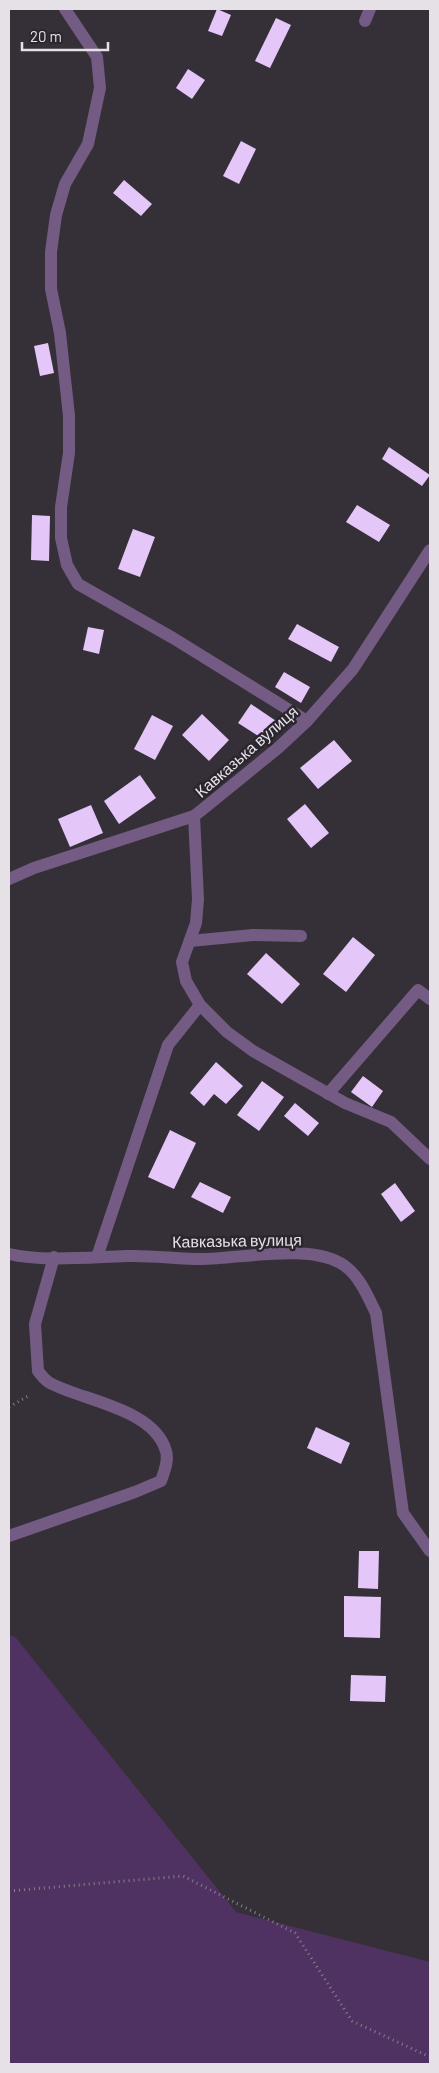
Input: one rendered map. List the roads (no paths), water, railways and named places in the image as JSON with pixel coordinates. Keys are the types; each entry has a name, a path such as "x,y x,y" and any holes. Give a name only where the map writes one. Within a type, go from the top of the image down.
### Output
{"street":[{"path":"65,9 97,57 100,88 88,144 65,184 56,215 51,252 51,289 60,333 69,416 69,453 62,507 62,538 67,565 78,584 173,638 307,721"},
{"path":"365,21 370,9"},
{"name":"Кавказька вулиця","path":"9,879 34,868 194,816 278,748 307,721 354,669 430,550"},
{"path":"194,816 198,898 196,923 182,962 186,981 200,1005 227,1032 253,1051 345,1103 391,1122 430,1159"},
{"path":"190,941 253,935 301,936"},
{"path":"328,1094 418,990 430,999"},
{"path":"97,1257 168,1045 200,1005"},
{"name":"Кавказька вулиця","path":"9,1254 54,1257 129,1256 203,1259 273,1254 319,1255 344,1266 362,1286 376,1313 403,1513 430,1551"},
{"path":"9,1536 161,1481 166,1466 166,1451 155,1431 136,1417 91,1398 50,1384 38,1371 35,1324 54,1257"}]}
